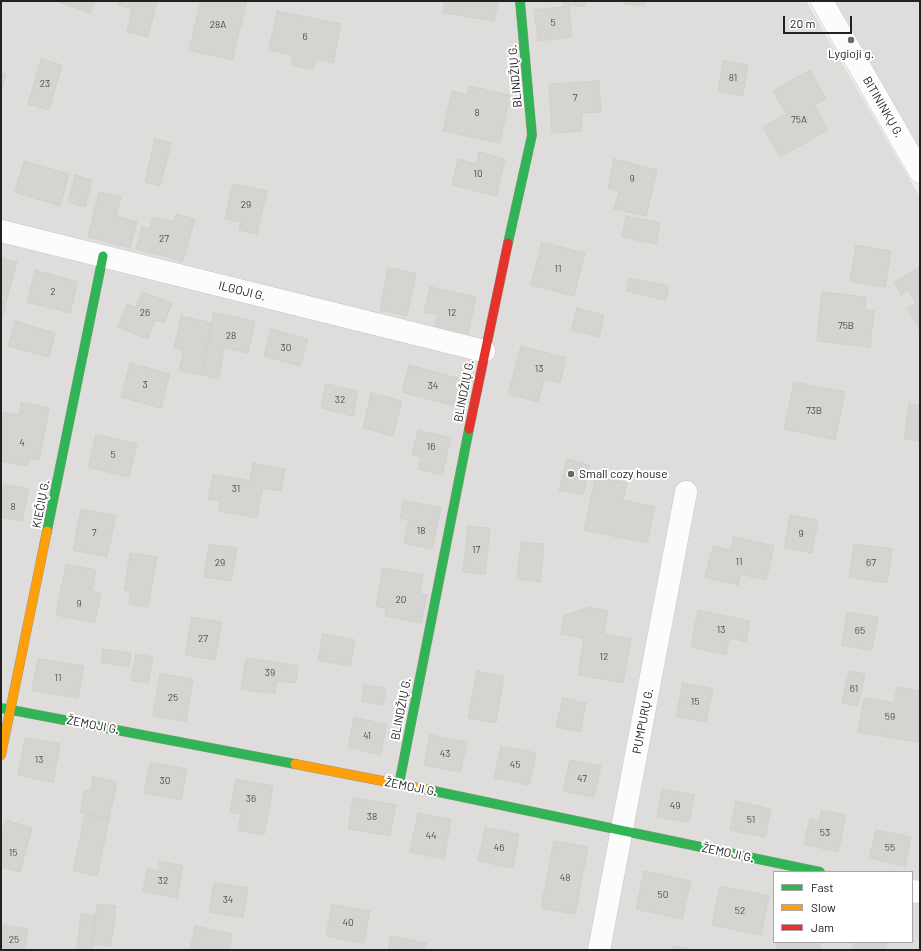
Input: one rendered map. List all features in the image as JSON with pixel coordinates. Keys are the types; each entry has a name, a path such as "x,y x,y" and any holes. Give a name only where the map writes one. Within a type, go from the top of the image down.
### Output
{"street":[{"name":"BLINDŽIŲ G.","path":"399,784 484,351 532,135 520,1"},
{"name":"BITININKŲ G.","path":"822,1 920,172"},
{"name":"ILGOJI G.","path":"1,231 484,351"},
{"name":"KIEČIŲ G.","path":"1,755 12,710 102,256"},
{"name":"PUMPURŲ G.","path":"599,950 686,492"},
{"name":"ŽEMOJI G.","path":"1,708 399,784 815,871"}],"shaded area":[{"path":"1,1 806,1 920,197 920,950 1,950"},
{"path":"834,1 920,1 920,150"}],"building":[{"path":"59,1 94,1 91,13"},
{"path":"119,1 157,1 148,37 127,32 132,9 118,5"},
{"path":"201,1 247,1 232,60 189,50"},
{"path":"445,1 498,1 494,21 443,13"},
{"path":"564,1 585,1 585,7 563,4"},
{"path":"625,1 645,1 645,6 624,4"},
{"path":"569,6 572,37 538,41 534,10"},
{"path":"277,11 341,24 333,63 316,59 313,70 291,65 293,55 269,50"},
{"path":"41,59 62,65 49,110 28,104"},
{"path":"723,60 748,65 743,96 718,91"},
{"path":"810,70 826,99 814,105 828,130 780,157 763,127 786,114 773,91"},
{"path":"1,73 6,74 1,91"},
{"path":"599,81 601,112 581,113 582,131 552,133 549,84"},
{"path":"469,86 510,95 500,143 443,131 452,91 467,95"},
{"path":"155,139 171,143 160,186 145,182"},
{"path":"479,152 505,159 496,196 452,185 458,159 477,164"},
{"path":"614,159 657,170 646,216 614,209 619,191 608,188"},
{"path":"24,161 69,174 60,206 15,192"},
{"path":"75,175 92,180 85,207 68,202"},
{"path":"233,184 267,191 257,234 239,230 241,222 225,219"},
{"path":"99,192 121,197 116,216 137,222 130,248 88,237"},
{"path":"176,214 195,219 183,261 136,249 142,227 150,229 153,217 174,222"},
{"path":"626,216 660,223 656,244 622,237"},
{"path":"542,242 585,253 574,296 531,285"},
{"path":"856,245 891,251 885,287 850,281"},
{"path":"1,258 17,262 1,321"},
{"path":"920,267 920,331 907,308 916,303 908,290 901,295 894,282"},
{"path":"388,268 416,273 407,316 380,310"},
{"path":"35,270 78,282 70,313 27,302"},
{"path":"629,278 669,286 666,300 626,291"},
{"path":"430,287 476,297 467,337 434,330 438,315 424,312"},
{"path":"142,292 172,303 164,323 155,320 148,339 118,327 127,304 136,307"},
{"path":"822,292 866,297 865,310 874,311 870,347 817,341"},
{"path":"577,308 604,315 599,337 571,330"},
{"path":"214,313 255,321 248,353 224,348 219,379 201,375"},
{"path":"181,316 212,323 201,375 179,370 184,350 174,348"},
{"path":"15,321 55,333 49,357 8,346"},
{"path":"271,329 308,339 300,366 264,356"},
{"path":"521,346 566,358 560,383 544,379 538,402 508,394"},
{"path":"130,363 170,374 161,408 121,397"},
{"path":"409,365 465,380 458,407 402,392"},
{"path":"794,382 845,392 835,440 784,429"},
{"path":"326,384 358,391 353,416 321,408"},
{"path":"371,393 402,401 393,436 363,428"},
{"path":"21,402 49,408 39,460 29,458 27,466 1,461 1,428 4,412 19,415"},
{"path":"909,404 920,405 920,441 904,439"},
{"path":"418,430 451,438 442,475 418,469 421,457 412,455"},
{"path":"96,434 137,444 129,477 88,467"},
{"path":"567,459 590,465 583,495 559,490"},
{"path":"253,463 285,469 281,491 262,488 257,518 219,511 220,501 208,499 213,474 250,481"},
{"path":"596,476 627,483 623,500 655,507 647,543 584,530"},
{"path":"4,484 29,489 22,521 1,517 1,497"},
{"path":"404,500 441,508 432,549 404,543 409,520 400,518"},
{"path":"81,509 116,516 107,557 73,550"},
{"path":"790,515 818,520 812,553 784,548"},
{"path":"468,526 490,528 485,574 463,572"},
{"path":"734,537 774,546 766,580 741,574 738,585 705,577 713,546 731,550"},
{"path":"521,542 544,544 540,582 517,579"},
{"path":"209,544 237,548 231,581 204,577"},
{"path":"854,544 892,549 887,583 849,577"},
{"path":"130,553 157,557 148,607 129,604 131,591 124,590"},
{"path":"66,564 96,570 92,591 101,593 95,623 56,615"},
{"path":"383,568 423,575 420,594 427,595 421,623 385,616 386,608 376,606"},
{"path":"589,607 608,611 604,634 631,639 623,683 578,675 584,638 561,634 564,616"},
{"path":"698,610 750,621 746,642 729,638 726,655 691,647"},
{"path":"847,612 878,617 872,650 842,645"},
{"path":"192,617 222,622 215,660 185,655"},
{"path":"323,634 355,640 350,666 318,660"},
{"path":"103,649 131,653 129,667 101,662"},
{"path":"136,654 153,657 148,683 131,680"},
{"path":"246,658 298,666 296,683 277,681 275,694 241,689"},
{"path":"38,659 84,666 78,698 32,690"},
{"path":"477,671 504,676 496,723 468,718"},
{"path":"849,671 865,674 858,706 842,703"},
{"path":"160,674 193,679 186,721 153,716"},
{"path":"683,683 713,689 706,722 676,716"},
{"path":"364,685 386,688 383,705 362,701"},
{"path":"897,687 920,691 920,742 858,732 864,698 894,703"},
{"path":"563,698 586,703 580,732 556,727"},
{"path":"354,717 387,725 380,755 348,747"},
{"path":"430,735 467,742 460,772 424,765"},
{"path":"25,738 60,744 53,782 18,775"},
{"path":"501,746 536,753 529,785 494,778"},
{"path":"570,760 601,766 594,797 563,791"},
{"path":"150,762 187,769 181,800 144,793"},
{"path":"93,777 117,782 109,819 80,813 84,790 90,792"},
{"path":"236,779 273,786 264,835 238,830 241,814 230,812"},
{"path":"662,789 694,795 689,822 657,817"},
{"path":"353,798 396,805 390,836 348,829"},
{"path":"736,801 771,809 765,837 730,830"},
{"path":"822,810 846,815 838,852 804,844 810,819 819,821"},
{"path":"418,813 451,819 444,859 410,852"},
{"path":"85,814 109,819 97,876 73,871"},
{"path":"6,820 32,828 20,872 1,867 1,839"},
{"path":"485,828 519,834 513,868 478,861"},
{"path":"876,830 911,837 905,866 869,858"},
{"path":"554,841 588,847 575,914 541,908"},
{"path":"160,861 183,866 177,898 143,891 147,869 158,871"},
{"path":"644,871 691,881 682,919 636,909"},
{"path":"214,882 248,888 243,918 209,912"},
{"path":"720,886 769,896 761,935 712,925"},
{"path":"97,904 116,906 111,946 92,944"},
{"path":"332,904 370,911 364,943 326,936"},
{"path":"81,914 96,916 92,950 77,950"},
{"path":"1,925 28,929 25,950 1,950"},
{"path":"195,926 232,934 229,950 190,950"},
{"path":"391,936 426,943 425,950 388,950"},
{"path":"778,943 821,943 819,950 776,950"},
{"path":"853,943 887,943 885,950 852,949"},
{"path":"673,946 694,950 672,950"}],"traffic: fast":[{"path":"508,243 532,135 520,1"},
{"path":"47,531 103,256"},
{"path":"399,784 469,429"},
{"path":"1,708 295,764"},
{"path":"429,790 815,871"}],"traffic: slow":[{"path":"1,755 47,531"},
{"path":"295,764 429,790"}],"traffic: jam":[{"path":"469,429 508,243"}],"place":[{"name":"Lygioji g.","path":"851,40"},
{"name":"Small cozy house","path":"571,474"}]}
